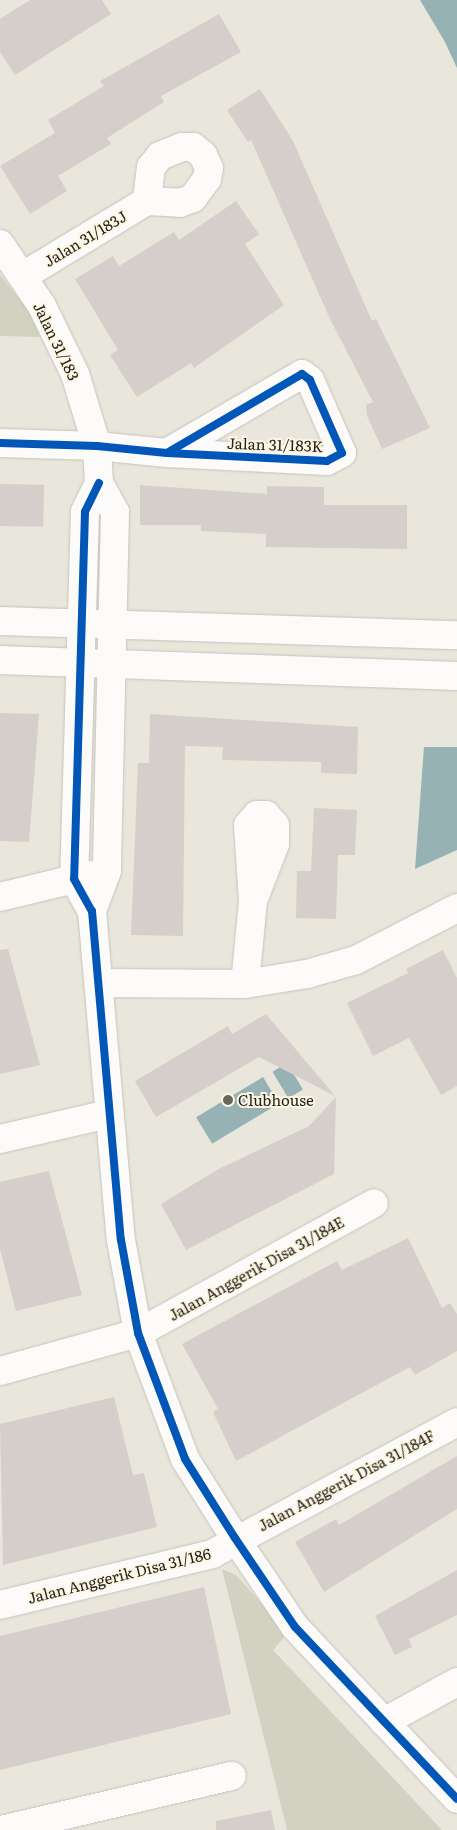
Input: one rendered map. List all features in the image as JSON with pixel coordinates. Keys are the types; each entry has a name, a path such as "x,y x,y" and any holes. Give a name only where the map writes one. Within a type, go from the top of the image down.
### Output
{"street":[{"name":"Jalan 31/183J","path":"23,276 147,201"},
{"name":"Jalan 31/183","path":"0,244 23,276 75,374 97,446 99,483"},
{"name":"Jalan 31/183K","path":"0,443 97,446 167,453 327,460 342,453 310,380 302,374 167,453"},
{"path":"99,483 85,512 74,879 92,912 108,1114 121,1240 138,1333 185,1459 235,1538 295,1626 457,1799"},
{"path":"92,912 107,871 115,512 99,483"},
{"path":"84,546 114,547"},
{"path":"0,621 457,636"},
{"path":"0,660 457,676"},
{"path":"0,897 107,871"},
{"path":"245,984 253,901"},
{"path":"99,983 245,984 307,974 356,960 457,908"},
{"path":"0,1139 108,1114"},
{"name":"Jalan Anggerik Disa 31/184E","path":"0,1371 138,1333 374,1203"},
{"name":"Jalan Anggerik Disa 31/184F","path":"235,1538 457,1422"},
{"name":"Jalan Anggerik Disa 31/186","path":"0,1606 212,1554 235,1538"},
{"path":"384,1722 457,1682"},
{"path":"2,1830 232,1776"}],"green space":[{"path":"0,275 27,308 40,337 0,336"},
{"path":"222,1569 236,1575 287,1634 273,1650 442,1830 287,1830"}],"water":[{"path":"420,0 457,0 457,68 445,42"},
{"path":"424,747 457,747 457,850 415,869"},
{"path":"287,1063 303,1090 288,1098 272,1072"},
{"path":"263,1077 279,1104 212,1144 196,1117"}],"building":[{"path":"30,0 102,0 111,14 15,75 0,52 0,19"},
{"path":"219,14 241,52 161,96 164,102 107,138 111,144 58,176 67,191 30,214 0,166 55,133 48,120 104,86 100,81"},
{"path":"260,89 293,141 372,321 376,319 430,428 382,449 367,416 366,405 373,402 330,319 251,140 248,142 227,110"},
{"path":"236,201 259,234 245,244 284,305 194,368 191,363 137,397 110,355 118,350 75,279 113,256 119,266 174,232 179,240"},
{"path":"0,484 44,485 43,527 0,526"},
{"path":"140,485 267,494 267,486 324,487 324,505 407,505 407,549 266,547 266,534 201,531 201,525 140,525"},
{"path":"0,713 39,714 29,842 0,841"},
{"path":"150,714 358,727 357,774 321,773 321,762 222,760 223,747 185,746 183,936 131,935 138,763 149,763"},
{"path":"314,808 357,810 355,855 338,855 336,919 296,918 297,871 311,871"},
{"path":"8,949 40,1065 0,1074 0,950"},
{"path":"443,950 457,978 457,1086 441,1095 409,1038 373,1056 347,1003 408,973 406,969"},
{"path":"266,1014 335,1096 259,1057 156,1117 135,1081 228,1026 232,1034"},
{"path":"336,1097 334,1174 186,1250 161,1204 217,1170 309,1126"},
{"path":"49,1171 82,1295 16,1311 0,1249 0,1182"},
{"path":"408,1238 442,1308 450,1303 457,1314 457,1351 415,1375 410,1367 236,1461 213,1412 218,1409 182,1344 337,1261 342,1270"},
{"path":"114,1397 133,1475 144,1473 157,1527 3,1565 0,1424"},
{"path":"457,1456 457,1509 324,1592 295,1542 336,1519 339,1525"},
{"path":"457,1570 457,1615 409,1639 412,1647 395,1655 375,1616"},
{"path":"204,1587 231,1714 0,1770 0,1636"},
{"path":"271,1810 275,1830 216,1830 216,1821"}],"cycle path":[{"path":"0,443 97,446 167,453 327,461 342,453 310,380 302,374 167,453"},
{"path":"99,483 85,512 74,879 92,911 121,1240 138,1333 185,1459 295,1627 457,1799"}],"place":[{"name":"Clubhouse","path":"228,1100"}]}
